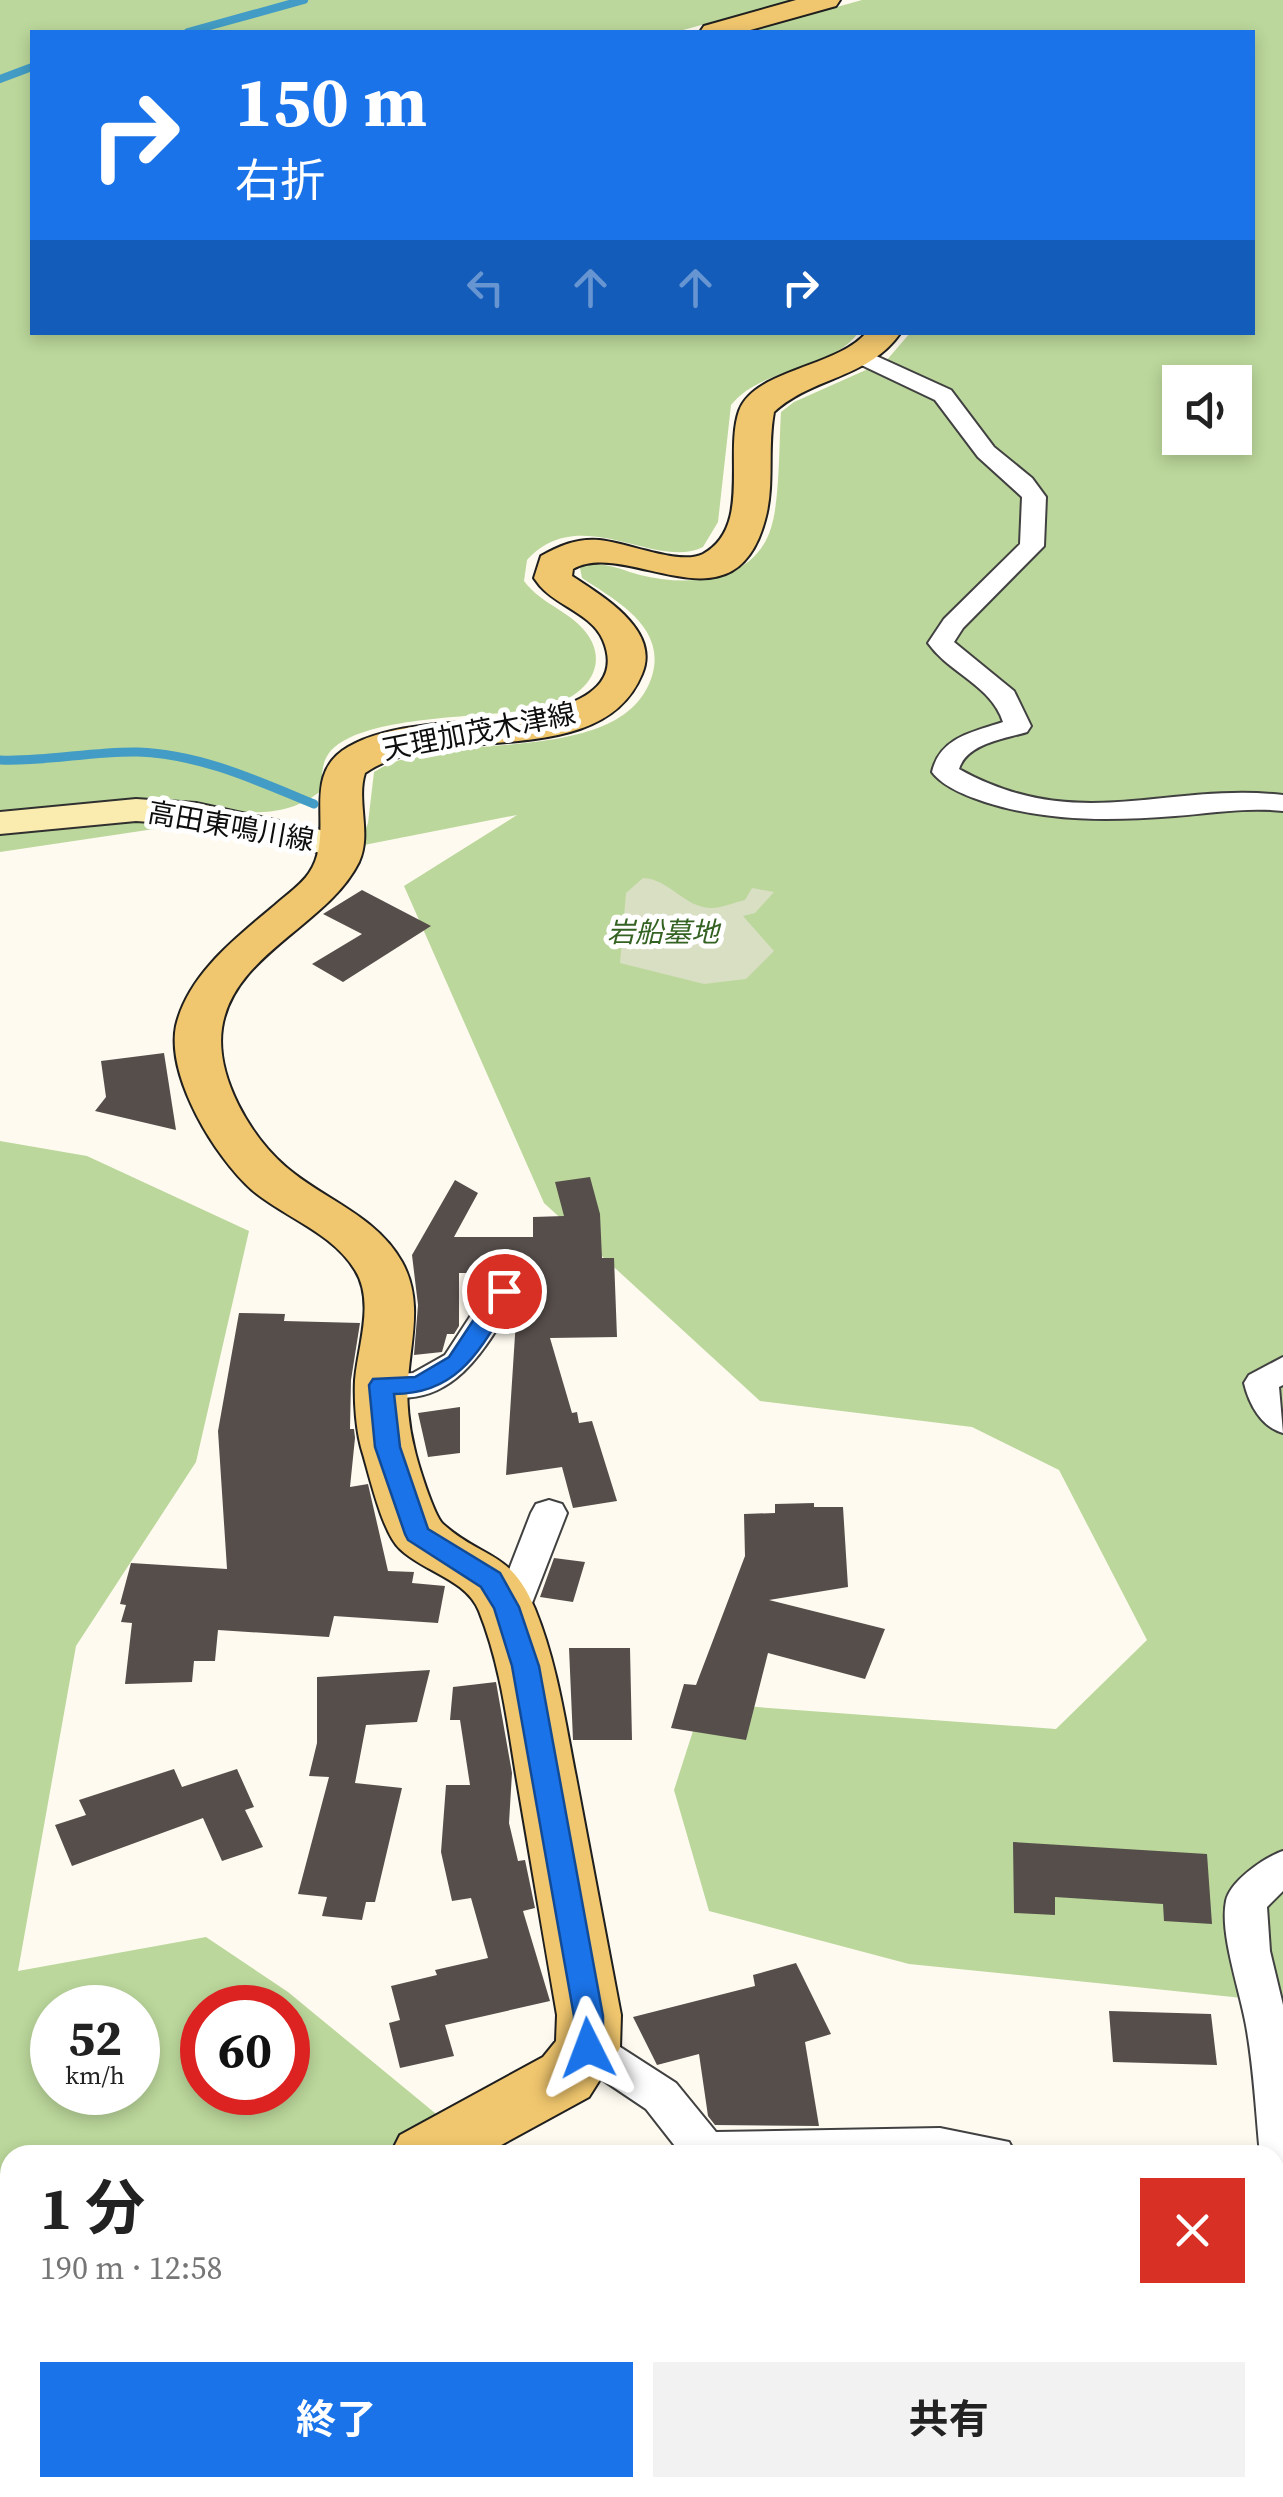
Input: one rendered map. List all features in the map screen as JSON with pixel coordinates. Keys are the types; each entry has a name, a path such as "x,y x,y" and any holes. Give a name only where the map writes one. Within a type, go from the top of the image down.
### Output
{"main road":[{"path":"721,30 826,0"},
{"name":"天理加茂木津線","path":"343,846 338,822 340,785 346,767 366,754 424,737 555,723 584,714 609,698 626,667 623,643 602,614 558,584 553,578 554,564 573,553 592,550 671,567 700,566 721,559 746,525 757,409 776,394 874,345"},
{"name":"高田東鳴川線","path":"0,822 136,810 196,814 343,846"},
{"path":"343,846 323,886 247,952 214,990 198,1028 200,1068 223,1121 267,1176 350,1234 379,1265 391,1301 381,1385 388,1447 417,1534 490,1580 509,1616 526,1666 589,2016 588,2048 566,2078 442,2145"}],"street":[{"path":"874,345 944,395 986,452 1024,483 1034,498 1032,546 953,624 941,643 950,656 1005,694 1013,705 1018,726 965,744 951,753 945,772 975,791 1092,814 1256,800 1283,803"},
{"path":"381,1385 419,1386 458,1363 504,1291"},
{"path":"1283,1369 1261,1383 1265,1399 1283,1421"},
{"path":"509,1616 549,1512"},
{"path":"1281,2145 1268,2030 1250,1951 1246,1902 1283,1866"},
{"path":"588,2048 661,2096 700,2145"}],"green space":[{"path":"0,0 792,0 683,30 30,30 30,335 856,335 830,356 760,383 731,405 718,522 703,547 684,552 663,551 593,536 570,536 548,543 527,560 524,581 586,632 596,654 592,675 568,699 524,711 431,719 369,730 345,740 329,753 323,766 322,790 280,810 233,811 138,800 0,812"},
{"path":"862,0 1283,0 1283,2002 909,1964 709,1911 674,1790 702,1703 1056,1729 1147,1640 1059,1470 972,1427 760,1401 544,1203 404,886 517,815 359,846 368,823 374,772 405,759 442,751 569,736 606,725 634,706 652,676 652,643 635,617 582,578 580,568 602,565 659,579 698,580 717,577 750,560 771,528 778,487 781,412 794,402 886,361 908,335 1255,335 1255,30 754,30"},
{"path":"135,821 181,825 0,852 0,834"},
{"name":"岩船墓地","path":"643,878 661,883 702,907 745,900 752,888 774,892 755,913 743,916 774,951 746,979 704,984 620,963 626,893"},
{"path":"0,1141 87,1156 249,1231 196,1462 76,1646 18,1971 206,1937 278,1985 180,1985 180,2115 310,2115 310,2010 474,2145 0,2145"}],"building":[{"path":"362,890 431,926 343,982 312,964 362,934 323,914"},
{"path":"164,1053 176,1130 95,1111 106,1097 101,1061"},
{"path":"590,1177 600,1214 602,1258 614,1258 617,1337 550,1338 572,1413 577,1412 579,1423 592,1421 617,1501 573,1508 562,1467 506,1475 517,1304 523,1293 519,1273 459,1273 459,1326 454,1334 447,1334 442,1352 414,1355 418,1305 412,1255 455,1180 478,1193 454,1237 533,1237 533,1217 564,1216 555,1182"},
{"path":"239,1313 285,1314 284,1321 360,1323 351,1380 350,1429 354,1429 355,1438 350,1487 368,1484 388,1571 414,1572 412,1583 445,1586 438,1623 334,1616 329,1637 218,1630 215,1661 194,1661 192,1682 125,1684 132,1623 121,1622 126,1605 120,1604 131,1563 227,1569 218,1431"},
{"path":"460,1407 460,1453 428,1457 418,1413"},
{"path":"814,1503 814,1507 843,1507 848,1587 769,1600 885,1629 865,1679 768,1653 746,1740 671,1728 684,1684 696,1685 745,1556 744,1514 775,1513 775,1504"},
{"path":"554,1558 585,1562 573,1602 540,1597"},
{"path":"569,1648 630,1648 632,1740 573,1740"},
{"path":"430,1670 417,1722 366,1725 355,1783 402,1788 375,1902 366,1902 362,1920 322,1916 327,1897 298,1894 329,1777 309,1776 317,1743 317,1677"},
{"path":"496,1682 512,1773 509,1823 518,1861 525,1860 535,1908 523,1911 550,2001 445,2025 454,2056 400,2068 389,2023 400,2020 391,1986 437,1975 435,1970 488,1958 471,1898 452,1901 441,1852 446,1785 470,1785 460,1720 450,1720 453,1687"},
{"path":"174,1769 182,1787 237,1769 254,1807 245,1810 263,1847 222,1861 203,1818 72,1866 55,1825 86,1815 79,1800"},
{"path":"1013,1842 1207,1854 1212,1924 1164,1921 1163,1904 1055,1897 1055,1915 1014,1913"},
{"path":"796,1963 831,2034 805,2042 819,2126 715,2125 708,2116 699,2054 657,2065 633,2017 755,1986 753,1975"},
{"path":"1109,2011 1211,2014 1217,2065 1113,2062"}],"waterway":[{"path":"195,30 304,0"},
{"path":"0,79 30,68"},
{"path":"0,760 121,752 161,754 228,770 314,804"}],"route":[{"path":"504,1291 458,1363 419,1386 381,1385 388,1447 417,1534 490,1580 506,1607 526,1666 589,2016 588,2048"}]}
